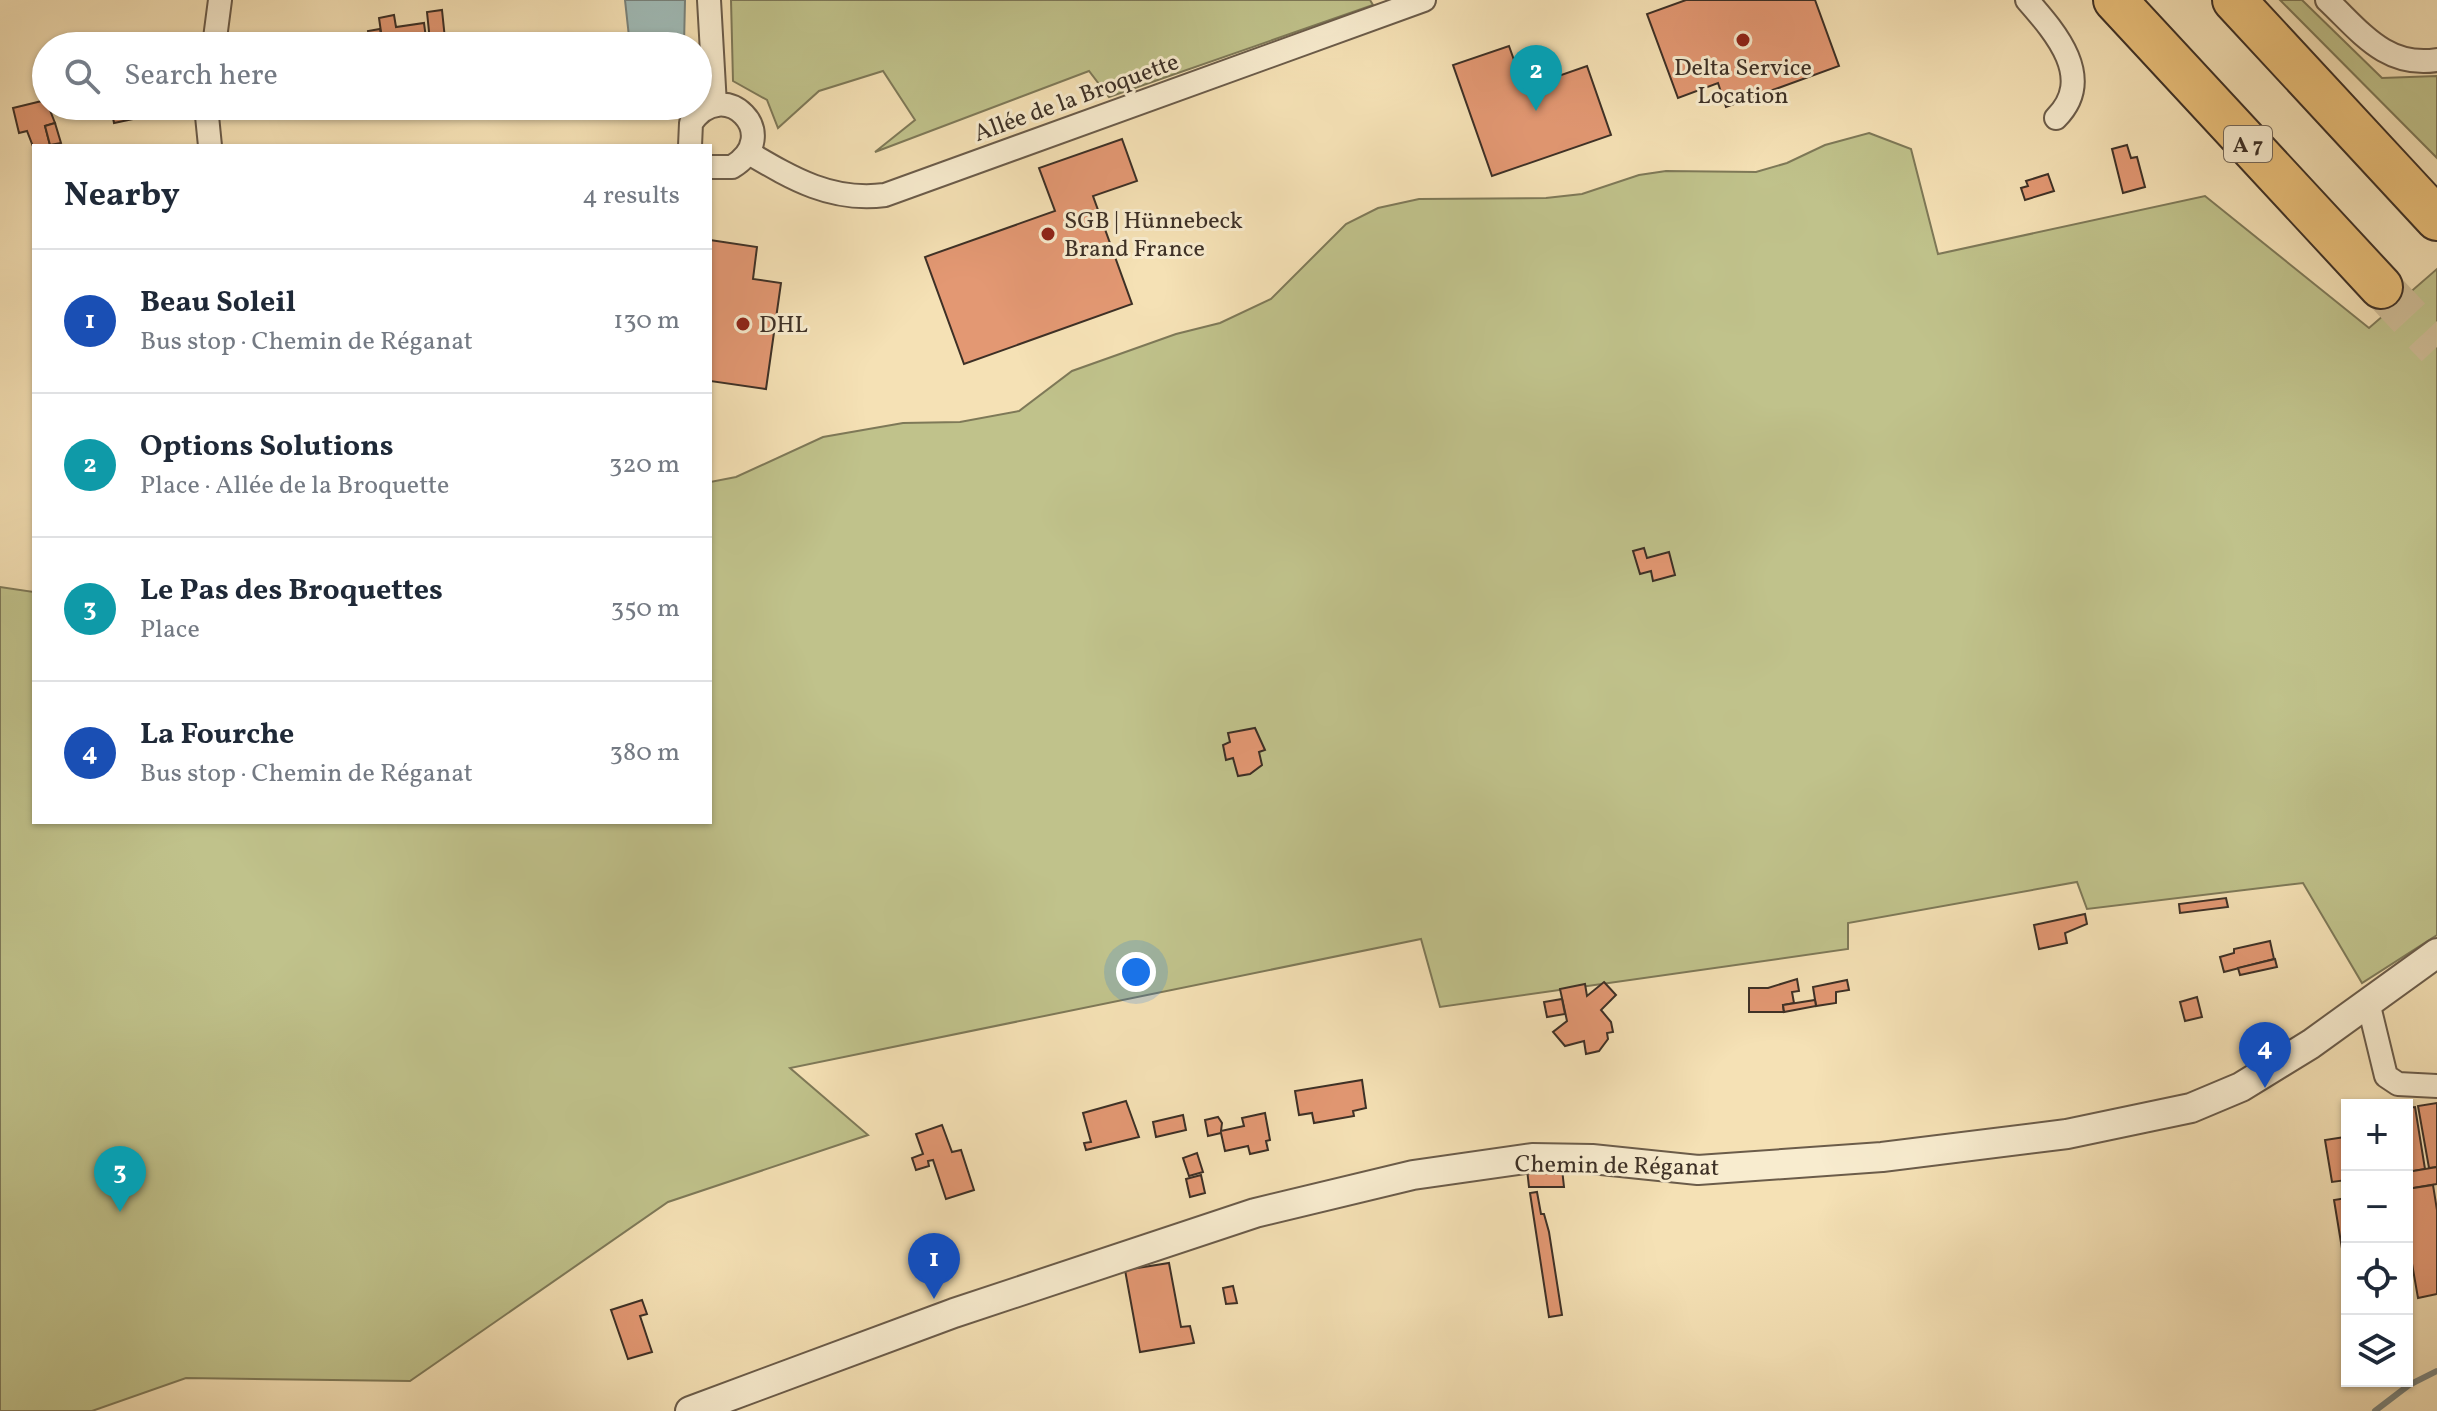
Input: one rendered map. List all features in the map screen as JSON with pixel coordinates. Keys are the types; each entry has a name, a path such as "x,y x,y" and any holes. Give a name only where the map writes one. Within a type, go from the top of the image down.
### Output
{"highway":[{"name":"A 7","path":"2115,0 2381,287"},
{"path":"2234,0 2437,219"}],"street":[{"path":"216,32 220,0"},
{"path":"707,32 709,0"},
{"name":"Allée de la Broquette","path":"749,153 821,190 859,198 885,195 1424,0"},
{"path":"2027,0 2057,35 2069,60 2073,92 2067,107 2056,118"},
{"path":"2327,0 2379,50 2402,61 2437,60"},
{"path":"712,97 715,105"},
{"path":"712,106 735,108 749,121 753,142 749,153 732,167 712,167"},
{"path":"207,120 210,144"},
{"path":"690,144 693,120"},
{"name":"Chemin de Réganat","path":"690,1411 954,1313 1255,1213 1413,1175 1532,1158 1592,1159 1698,1170 1882,1157 2067,1134 2191,1108 2241,1087 2311,1044 2437,953"},
{"path":"2368,1002 2386,1076 2398,1084 2437,1086"}],"green space":[{"path":"731,0 1370,0 1373,5 1109,97 1089,71 875,152 915,120 883,71 819,91 778,128 767,100 733,81"},
{"path":"2280,0 2302,0 2382,78 2437,76 2437,158"},
{"path":"1869,133 1911,149 1938,254 2205,196 2369,328 2437,269 2437,935 2362,983 2303,883 2087,909 2077,882 1848,923 1848,949 1440,1007 1421,939 790,1068 868,1135 668,1202 410,1381 186,1378 92,1411 0,1411 0,587 32,592 32,824 712,824 712,482 736,477 823,437 903,423 960,422 1019,411 1072,371 1176,334 1220,323 1271,299 1346,224 1378,208 1419,199 1546,198 1582,194 1639,175 1666,171 1756,172 1787,163 1825,145"}],"water":[{"path":"625,0 685,0 684,32 628,32"}],"building":[{"name":"Delta Service Location","path":"1686,0 1815,0 1839,66 1726,107 1718,83 1678,98 1647,14"},
{"path":"442,10 444,32 429,32 427,12"},
{"path":"394,15 396,27 424,23 425,32 381,32 379,18"},
{"path":"1509,46 1524,88 1587,66 1611,135 1492,176 1453,65"},
{"path":"32,103 32,120 54,120 55,123 45,126 50,144 32,144 27,131 19,133 13,108"},
{"path":"55,123 61,143 50,144 45,126"},
{"name":"SGB | Hünnebeck Brand France","path":"1122,139 1137,181 1093,196 1132,304 964,364 925,257 1055,211 1039,168"},
{"path":"2127,145 2131,158 2137,157 2145,187 2123,193 2112,149"},
{"path":"2048,174 2054,191 2025,200 2021,188 2028,186 2026,181"},
{"name":"DHL","path":"712,240 757,247 753,279 781,283 766,389 712,381"},
{"path":"1644,548 1647,558 1669,552 1675,575 1653,581 1651,571 1640,574 1633,551"},
{"path":"1255,728 1265,750 1259,752 1262,765 1250,774 1238,776 1233,758 1226,760 1223,745 1230,742 1228,733"},
{"path":"2226,898 2228,907 2180,913 2179,904"},
{"path":"2085,914 2087,924 2065,933 2067,943 2039,949 2034,925"},
{"path":"2270,941 2274,959 2224,972 2220,957 2234,953 2234,949"},
{"path":"2275,959 2277,967 2240,975 2238,968"},
{"path":"1797,979 1799,991 1792,992 1794,1003 1783,1005 1784,1012 1749,1012 1749,988 1768,988"},
{"path":"1847,980 1849,990 1836,992 1836,1003 1816,1006 1813,987"},
{"path":"1604,982 1616,995 1601,1010 1611,1022 1613,1032 1607,1033 1608,1039 1599,1051 1586,1054 1584,1041 1565,1046 1553,1032 1567,1021 1560,989 1585,984 1587,996"},
{"path":"2197,997 2202,1017 2185,1021 2180,1002"},
{"path":"1562,999 1565,1014 1547,1017 1544,1002"},
{"path":"1815,1000 1816,1006 1784,1012 1783,1005"},
{"path":"1362,1080 1366,1108 1353,1111 1354,1116 1314,1123 1312,1113 1299,1115 1295,1091"},
{"path":"1126,1101 1139,1137 1086,1150 1084,1143 1091,1142 1083,1113"},
{"path":"2437,1103 2437,1167 2429,1168 2418,1106"},
{"path":"2413,1107 2425,1169 2413,1171"},
{"path":"1265,1113 1270,1140 1266,1141 1268,1150 1250,1154 1248,1146 1225,1151 1221,1133 1208,1136 1205,1120 1218,1117 1222,1123 1221,1131 1244,1126 1242,1118"},
{"path":"1183,1115 1186,1130 1156,1137 1153,1122"},
{"path":"942,1125 952,1152 961,1150 974,1190 946,1199 933,1160 928,1161 929,1166 916,1170 912,1158 923,1154 916,1134"},
{"path":"2341,1138 2341,1181 2332,1182 2325,1140"},
{"path":"1197,1153 1203,1172 1189,1176 1183,1158"},
{"path":"2437,1167 2437,1184 2413,1188 2413,1171"},
{"path":"1527,1169 1562,1169 1564,1187 1529,1187"},
{"path":"1201,1175 1205,1193 1190,1197 1186,1179"},
{"path":"2433,1185 2437,1210 2437,1294 2418,1298 2413,1269 2413,1188"},
{"path":"1537,1192 1541,1214 1544,1214 1549,1232 1562,1315 1549,1317 1530,1193"},
{"path":"2341,1199 2341,1243 2334,1200"},
{"path":"1169,1263 1181,1327 1190,1326 1194,1343 1140,1352 1125,1270"},
{"path":"1233,1286 1237,1303 1226,1304 1223,1288"},
{"path":"642,1300 647,1314 640,1316 652,1352 628,1359 611,1310"}],"waterway":[{"path":"2375,1411 2409,1385 2437,1371"}],"tunnel":[{"path":"2381,287 2437,347"}],"place":[{"name":"Delta Service Location","path":"1743,40"},
{"name":"Options Solutions","path":"1536,111"},
{"name":"SGB | Hünnebeck Brand France","path":"1048,234"},
{"name":"DHL","path":"743,324"},
{"name":"La Fourche","path":"2265,1088"},
{"name":"Le Pas des Broquettes","path":"120,1212"},
{"name":"Beau Soleil","path":"934,1299"}]}
